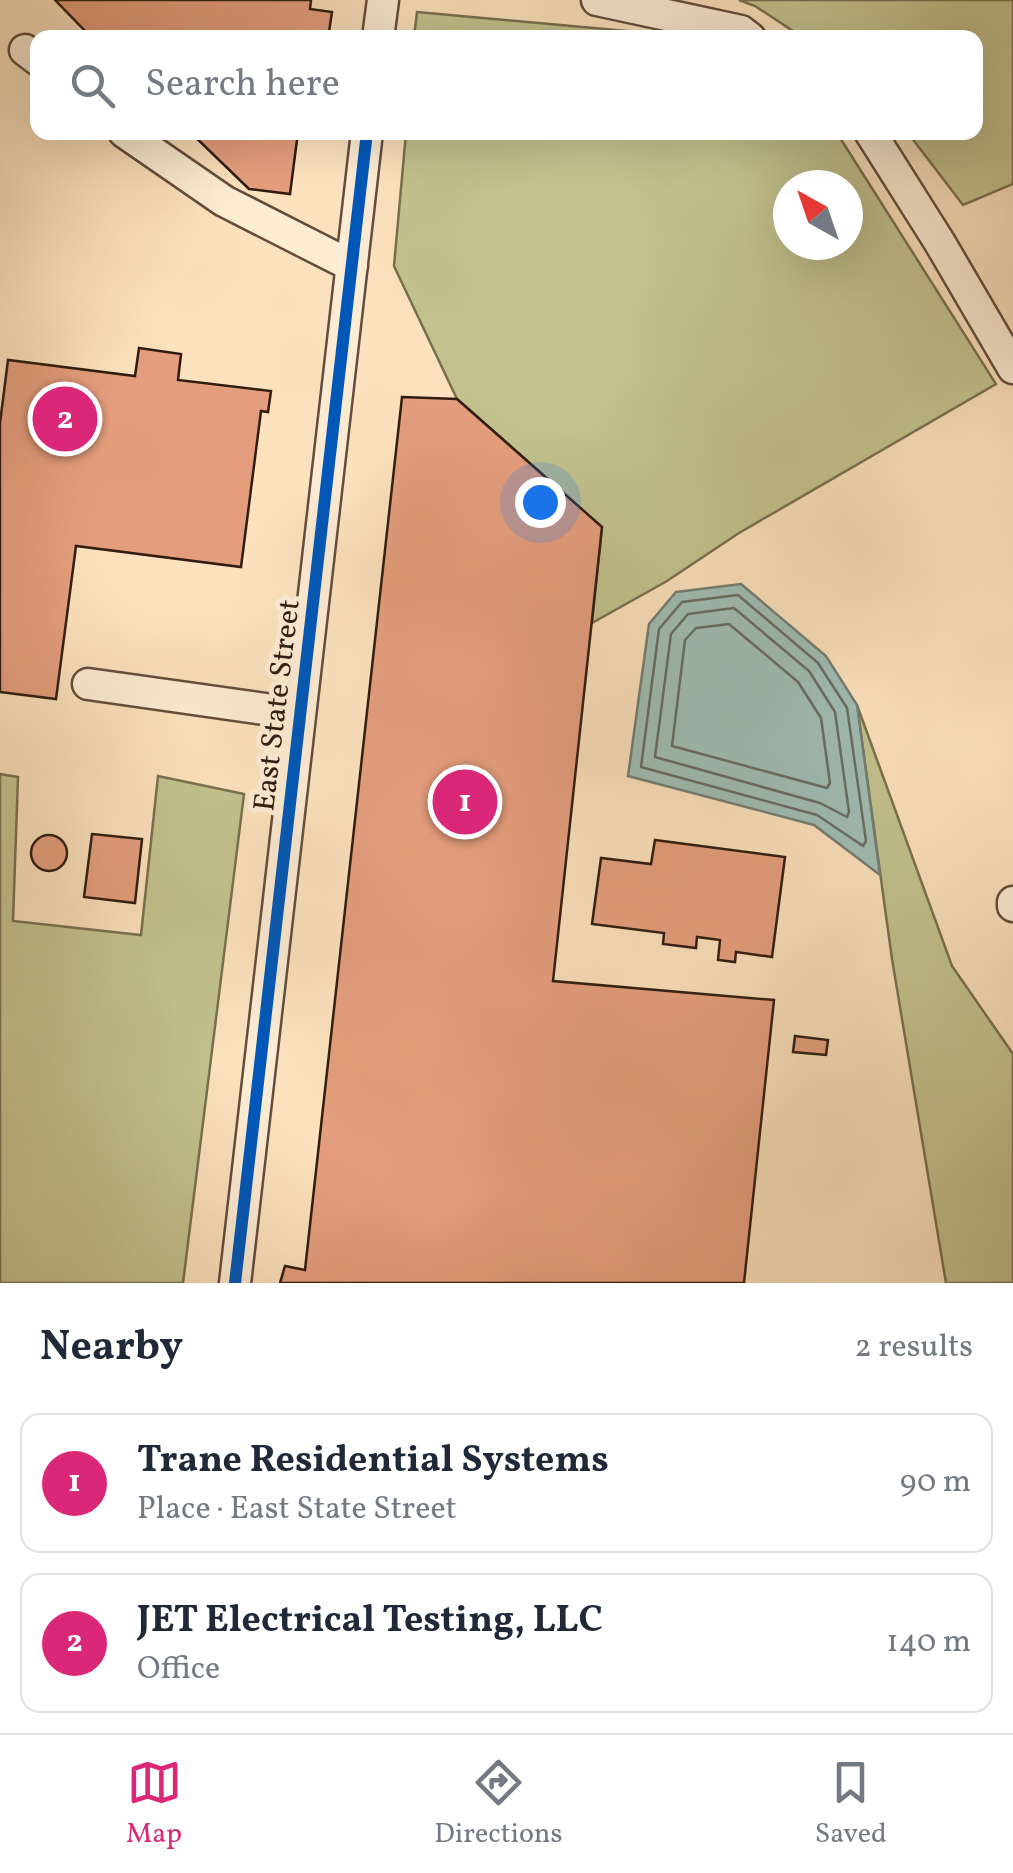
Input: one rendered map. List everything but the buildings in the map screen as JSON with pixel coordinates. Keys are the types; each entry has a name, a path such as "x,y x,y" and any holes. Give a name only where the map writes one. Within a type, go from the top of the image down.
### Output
{"street":[{"path":"379,30 382,0"},
{"path":"597,0 736,30"},
{"path":"136,140 224,201 352,266"},
{"name":"East State Street","path":"235,1283 367,140"},
{"path":"875,140 1013,368"},
{"path":"88,684 300,714"}],"green space":[{"path":"739,0 1013,0 1013,184 963,205 913,140 983,140 983,30 791,30"},
{"path":"417,12 616,30 415,30"},
{"path":"405,140 841,140 860,170 773,170 773,260 863,260 863,174 996,384 592,623 602,527 457,399 394,266"},
{"path":"857,705 952,966 1013,1054 1013,1283 946,1283 892,959"},
{"path":"0,774 18,777 13,921 141,935 158,776 244,794 183,1283 0,1283"}],"water":[{"path":"741,584 826,656 857,705 880,875 814,825 628,776 649,624 676,592"}],"cycle path":[{"path":"235,1283 366,140"}],"place":[{"name":"JET Electrical Testing, LLC","path":"65,419"},
{"name":"Trane Residential Systems","path":"465,802"}]}
